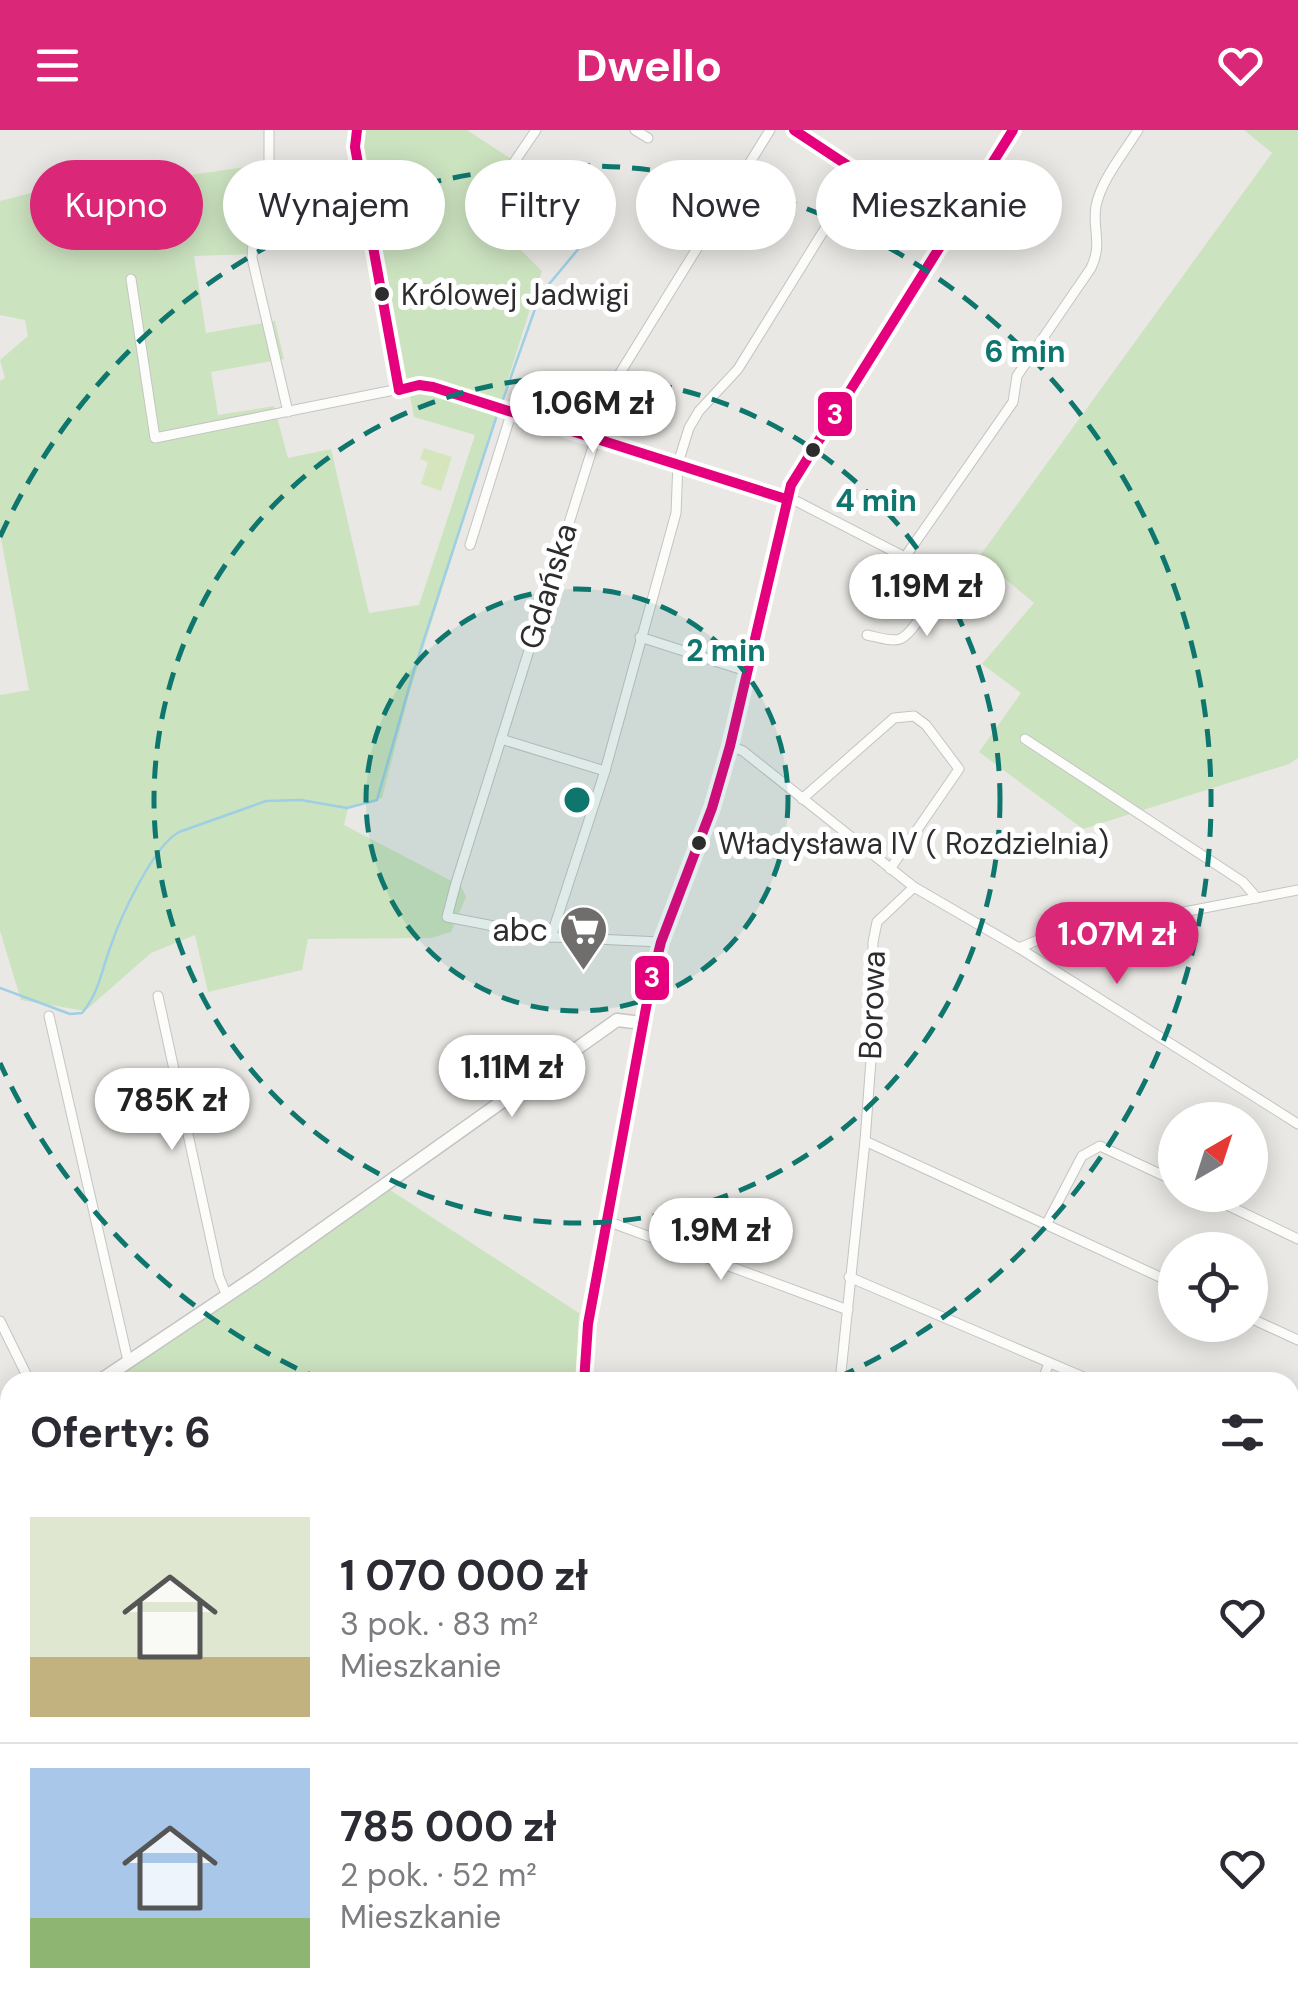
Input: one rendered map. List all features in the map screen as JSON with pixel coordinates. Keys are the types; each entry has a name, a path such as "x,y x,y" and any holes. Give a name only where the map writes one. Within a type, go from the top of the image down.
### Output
{"street":[{"path":"269,130 269,164 254,228 252,258 288,412"},
{"path":"357,130 355,147 399,390"},
{"path":"516,160 536,130"},
{"path":"635,130 648,138"},
{"name":"Gdańska","path":"551,938 447,916 612,386 770,130"},
{"path":"794,130 841,160"},
{"path":"993,160 1013,130"},
{"path":"905,557 1013,402 1017,376 1091,268 1099,251 1095,210 1100,192 1138,130"},
{"path":"661,942 551,938 606,771 676,513 678,462 689,428 738,369 816,243"},
{"path":"585,1372 588,1324 642,1023 661,942 712,808 730,746 786,499 796,472 935,250"},
{"path":"131,279 155,438 419,385 433,387 786,499 994,603"},
{"path":"470,545 512,411"},
{"path":"867,635 896,640 906,636 940,587 941,576"},
{"path":"640,637 746,671"},
{"path":"802,799 894,718 914,716 926,724 958,769 890,869"},
{"path":"501,738 606,771"},
{"path":"1025,739 1243,882 1257,898"},
{"path":"730,746 743,751 914,887 1019,948 1298,1124"},
{"name":"Borowa","path":"841,1372 865,1142 872,1046 873,942 877,922 914,887"},
{"path":"1019,948 1038,940 1298,890"},
{"path":"158,996 218,1277 227,1296"},
{"path":"49,1016 128,1362"},
{"path":"113,1372 617,1020 642,1023"},
{"path":"865,1142 1158,1276"},
{"path":"1046,1224 1082,1156 1100,1146 1158,1172"},
{"path":"1242,1212 1298,1239"},
{"path":"607,1221 848,1310"},
{"path":"849,1276 1071,1372"},
{"path":"0,1321 25,1372"},
{"path":"1268,1326 1298,1340"},
{"path":"1046,1372 1049,1363"}],"green space":[{"path":"365,130 467,130 512,160 465,160 465,250 521,250 542,271 409,694 382,798 348,808 344,825 461,886 466,897 451,932 431,938 308,939 302,970 208,992 195,935 151,953 85,1011 21,1000 0,931 0,695 29,690 0,533 0,381 5,378 0,360 28,336 25,320 0,315 0,201 30,193 30,250 203,250 203,173 223,170 223,250 261,250 260,254 194,256 206,333 275,321 284,359 211,372 218,415 274,406 288,458 331,449 369,613 419,605 475,435 414,417 383,250 445,250 445,160 366,160"},
{"path":"1244,130 1298,130 1298,758 1083,829 979,752 1021,693 982,664 1034,603 979,557 1272,153"},
{"path":"424,448 452,457 441,491 421,484 428,462 420,459"},
{"path":"384,1186 579,1313 576,1372 113,1372"}],"waterway":[{"path":"502,402 540,295 578,250"},
{"path":"0,988 70,1014 82,1013 96,990 138,884 159,852 179,832 266,801 301,800 347,808 377,800 414,670 496,418"}],"transit line":[{"name":"3","path":"357,130 355,147 399,390"},
{"name":"3","path":"794,130 839,160"},
{"name":"3","path":"585,1372 588,1324 650,986 661,942 712,808 730,746 791,485 1013,130"},
{"name":"3","path":"399,390 419,385 433,387 786,499"}],"place":[{"name":"Królowej Jadwigi","path":"382,294"},
{"name":"Władysława IV ( Rozdzielnia)","path":"699,843"},
{"name":"abc","path":"583,972"}]}
